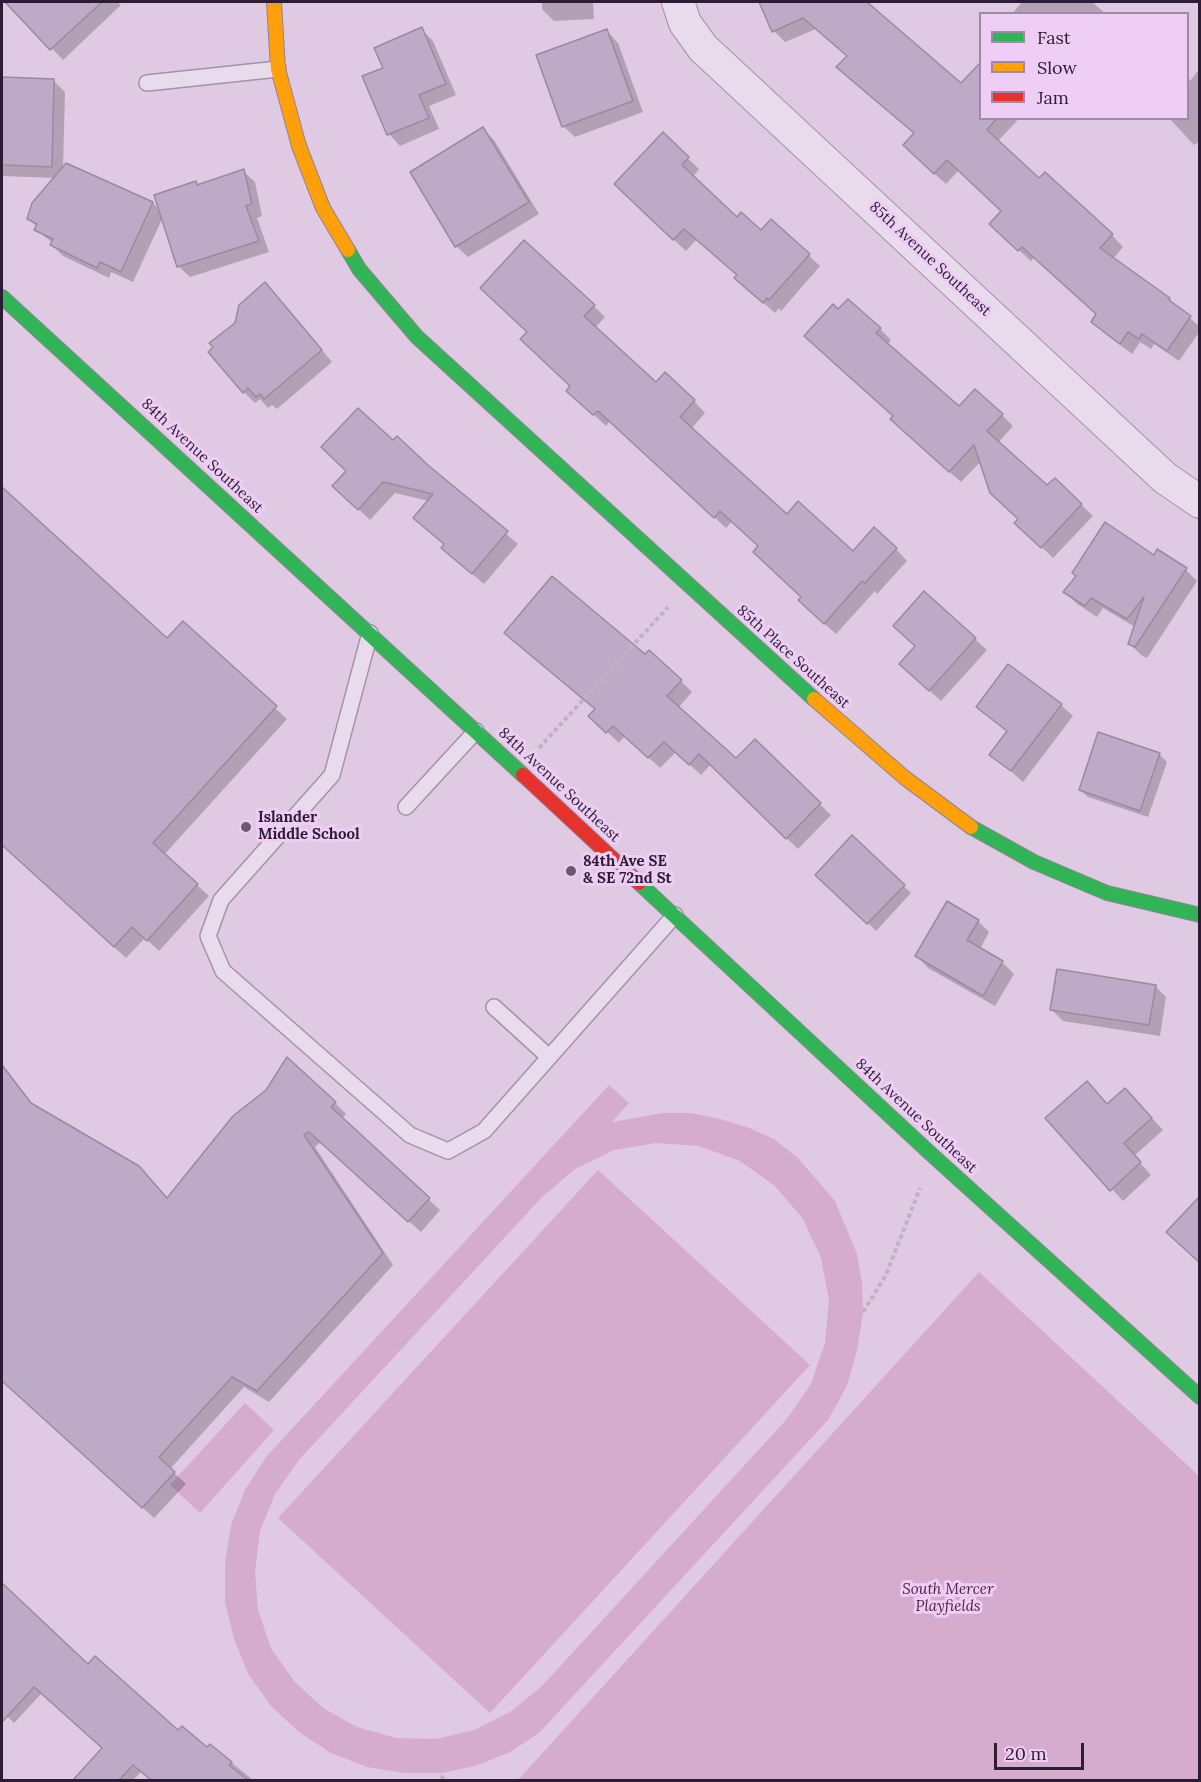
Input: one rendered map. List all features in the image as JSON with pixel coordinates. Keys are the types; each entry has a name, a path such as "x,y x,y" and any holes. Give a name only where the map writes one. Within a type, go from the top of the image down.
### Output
{"street":[{"name":"85th Place Southeast","path":"274,2 278,69 300,146 323,208 359,269 417,337 853,734 905,777 970,825 1034,862 1107,893 1200,915"},
{"name":"85th Avenue Southeast","path":"678,2 685,23 703,48 1165,478 1200,502"},
{"name":"84th Avenue Southeast","path":"2,297 370,633 931,1154 1200,1397"}],"lane":[{"path":"147,83 278,69"},
{"path":"370,633 332,775 221,900 208,936 223,971 410,1135 448,1151 484,1131 675,915"},
{"path":"406,807 476,731"},
{"path":"495,1007 549,1057"}],"path":[{"path":"536,752 689,585"},
{"path":"863,1312 886,1275 916,1201 931,1154"},
{"path":"442,1780 443,1773"}],"green space":[{"path":"609,1085 629,1103 612,1122 663,1113 691,1113 747,1127 774,1139 797,1157 835,1201 857,1254 862,1283 863,1312 857,1350 847,1386 828,1420 539,1733 510,1752 478,1765 443,1773 405,1773 367,1767 331,1753 299,1732 271,1706 249,1675 234,1639 225,1602 225,1563 231,1525 245,1490 266,1457","holes":["656,1143 699,1146 740,1161 775,1186 803,1219 821,1258 829,1300 825,1343 811,1384 786,1420 541,1687 510,1712 474,1730 436,1739 396,1738 357,1727 323,1708 294,1681 271,1648 258,1610 255,1571 260,1531 275,1494 298,1461 542,1197 575,1169 614,1150"]},
{"path":"598,1170 810,1365 490,1713 278,1518"},
{"name":"South Mercer Playfields","path":"979,1272 1199,1476 1199,1780 518,1780"},
{"path":"245,1403 274,1430 200,1513 170,1485"}],"building":[{"path":"5,2 102,2 50,50"},
{"path":"759,2 867,2 961,83 979,64 979,120 995,120 987,130 1039,178 1045,172 1113,234 1100,248 1170,298 1169,300 1191,316 1167,351 1142,334 1139,339 1128,332 1120,344 1091,322 1096,314 1022,247 1018,251 989,224 1001,211 947,160 934,174 903,145 914,133 836,67 847,56 803,18 772,32"},
{"path":"422,27 446,84 419,95 429,118 387,135 362,76 383,68 374,48"},
{"path":"607,29 633,101 562,127 536,55"},
{"path":"2,77 54,79 52,167 2,165"},
{"path":"483,127 529,202 455,247 410,172"},
{"path":"663,132 689,157 682,165 737,217 741,212 761,230 771,219 810,254 769,300 767,298 763,303 734,278 737,275 684,229 673,240 614,184"},
{"path":"66,163 153,202 121,272 100,262 97,268 50,245 53,239 34,230 37,224 27,219 32,203"},
{"path":"244,169 252,204 246,206 259,241 177,267 154,195 196,181 197,185"},
{"path":"524,240 595,305 584,316 656,382 665,372 695,400 680,417 787,514 798,501 853,551 874,527 897,548 865,583 862,581 824,624 798,600 801,597 753,552 758,546 720,511 714,518 598,411 593,415 566,391 570,386 520,339 527,332 480,288"},
{"path":"265,282 322,350 264,399 260,394 256,397 248,388 243,393 208,352 213,347 209,343 235,323 239,305"},
{"path":"848,299 881,328 876,333 959,406 975,389 1003,414 987,431 1047,485 1055,478 1082,504 1041,548 1014,523 1018,519 990,493 974,445 949,472 890,419 893,416 804,336 833,304 838,309"},
{"path":"358,408 393,440 397,436 429,466 508,531 472,574 441,548 444,544 413,518 433,494 383,482 358,510 332,486 346,471 321,447"},
{"path":"2,487 167,638 183,621 277,706 153,843 198,884 147,941 132,927 114,947 2,845"},
{"path":"1105,522 1154,555 1157,549 1187,568 1135,647 1128,644 1144,597 1127,619 1091,598 1085,606 1063,592 1076,576 1072,573"},
{"path":"552,576 645,654 649,650 682,680 667,696 736,758 755,739 821,803 786,839 699,754 689,765 664,742 648,758 613,726 606,733 588,716 595,709 504,633"},
{"path":"924,591 976,638 929,691 899,664 915,646 893,626"},
{"path":"1008,664 1062,704 1011,771 989,755 1007,731 976,707"},
{"path":"1098,732 1160,753 1140,811 1079,790"},
{"path":"852,835 905,885 867,924 815,875"},
{"path":"947,901 979,920 967,940 1003,961 983,996 915,956"},
{"path":"1057,969 1156,985 1149,1025 1050,1010"},
{"path":"287,1057 336,1102 331,1107 430,1198 408,1222 309,1132 304,1135 383,1253 257,1391 232,1377 159,1457 175,1472 142,1508 2,1381 2,1065 31,1103 139,1166 167,1198 233,1116 266,1090"},
{"path":"1087,1081 1107,1104 1125,1088 1152,1118 1124,1143 1141,1162 1110,1191 1045,1118"},
{"path":"1200,1196 1200,1263 1166,1232"},
{"path":"2,1583 88,1664 95,1656 178,1730 182,1726 207,1747 210,1744 232,1762 229,1765 248,1780 151,1780 133,1765 119,1780 73,1780 102,1748 34,1687 2,1722"}],"traffic: fast":[{"path":"348,250 359,269 417,337 814,699"},
{"path":"2,297 523,775"},
{"path":"971,827 1034,862 1107,893 1200,915"},
{"path":"639,883 931,1154 1200,1397"}],"traffic: slow":[{"path":"274,2 278,69 299,146 323,208 348,250"},
{"path":"814,699 905,778 971,827"}],"traffic: jam":[{"path":"523,775 639,883"}],"place":[{"name":"Islander Middle School","path":"246,827"},
{"name":"84th Ave SE & SE 72nd St","path":"571,871"}]}
